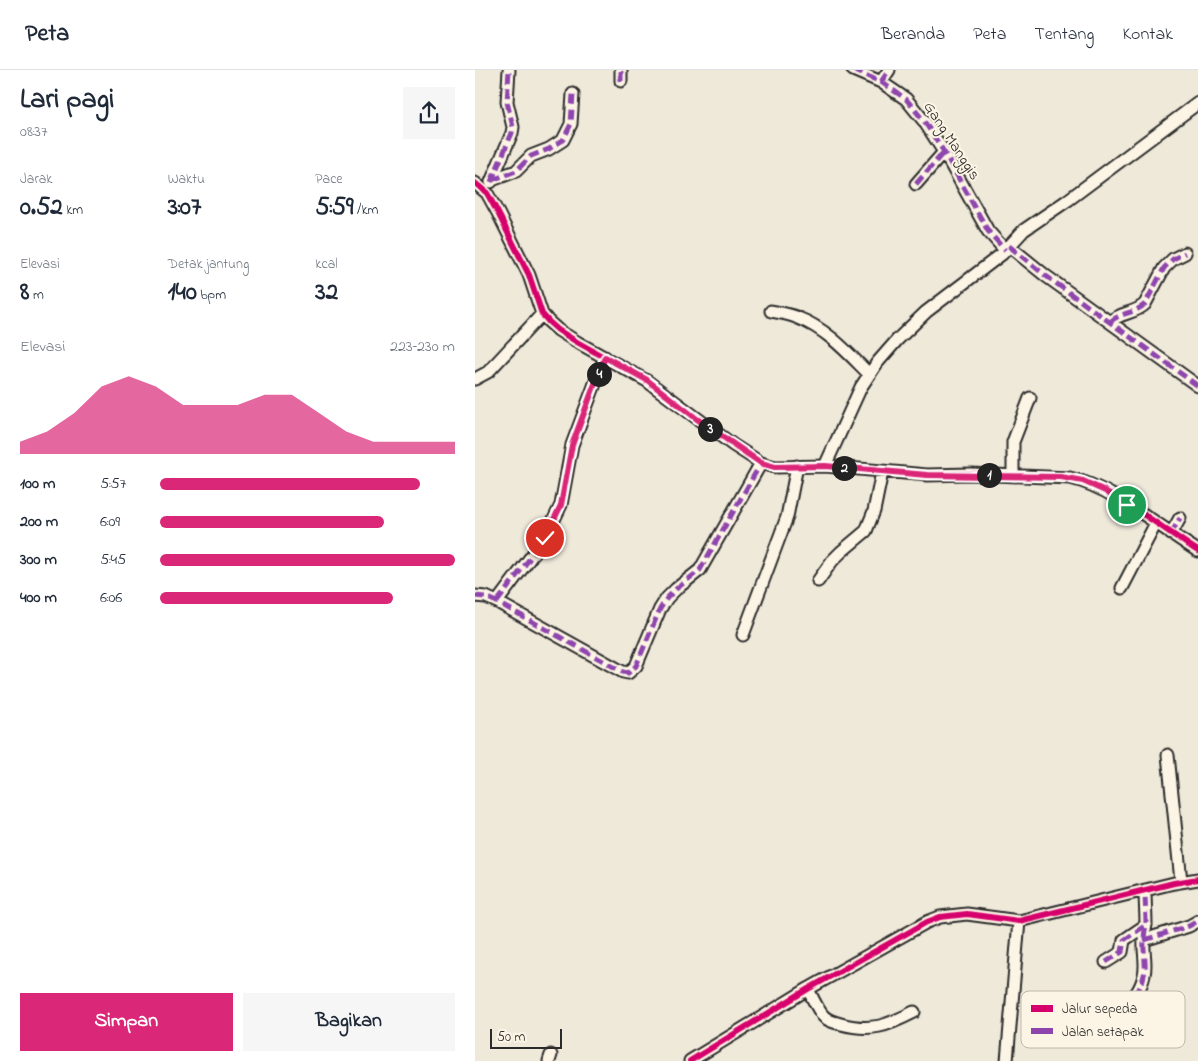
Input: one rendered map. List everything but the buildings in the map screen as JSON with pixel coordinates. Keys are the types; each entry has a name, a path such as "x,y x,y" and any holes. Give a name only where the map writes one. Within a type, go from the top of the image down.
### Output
{"street":[{"path":"487,194 512,133 513,127 507,102 509,70"},
{"name":"Gang Manggis","path":"853,70 881,82 906,99 924,121 944,152 988,231 1007,248 1198,386"},
{"path":"881,82 889,70"},
{"path":"492,180 516,171 531,156 549,150 561,142 571,124 573,94"},
{"path":"825,466 855,397 877,363 898,339 926,312 1007,248 1040,217 1068,200 1198,103"},
{"path":"916,184 944,152"},
{"path":"475,183 487,194 529,275 543,314 558,330 647,380 697,419 761,463 775,467 825,466 927,475 1061,477 1083,481 1105,491 1198,551"},
{"path":"1110,322 1118,315 1140,309 1145,304 1164,268 1185,253"},
{"path":"771,311 798,318 826,334 869,374"},
{"path":"475,379 488,372 543,314"},
{"path":"497,602 545,538 561,505 572,445 605,357"},
{"path":"1013,476 1013,442 1030,398"},
{"path":"475,596 486,597 497,602 623,672 628,673 632,671 639,660 659,609 676,589 700,570 761,463"},
{"path":"743,635 787,517 797,466"},
{"path":"818,581 832,560 866,531 874,511 882,472"},
{"path":"1171,534 1180,518"},
{"path":"1122,588 1156,523"},
{"path":"1168,755 1181,881"},
{"path":"690,1061 808,989 927,922 940,917 967,914 1019,921 1181,881 1198,879"},
{"path":"1137,991 1144,975 1145,890"},
{"path":"1007,1061 1019,921"},
{"path":"1144,940 1189,926 1198,921"},
{"path":"1106,962 1122,952 1124,940 1146,925"},
{"path":"808,989 820,1013 834,1022 855,1028 886,1025 914,1012"}],"marked path":[{"path":"491,182 513,127 507,102 509,70"},
{"path":"621,70 621,81"},
{"path":"853,70 881,82 906,99 924,121 944,152 988,231 1005,250"},
{"path":"881,82 889,70"},
{"path":"492,180 516,171 531,156 549,149 563,140 571,124 573,94"},
{"path":"916,184 944,152"},
{"path":"1009,246 1046,276 1198,386"},
{"path":"1110,322 1118,316 1137,310 1145,304 1164,268 1173,259 1185,253"},
{"path":"497,602 545,538 561,505 572,445 605,357"},
{"path":"475,596 486,597 497,602 623,672 628,673 636,666 660,609 676,589 700,570 761,463"},
{"path":"1171,534 1180,518"},
{"path":"1137,991 1144,975 1145,967 1145,890"},
{"path":"1144,940 1189,926 1198,921"},
{"path":"1106,962 1122,952 1124,940 1146,925"}],"cycle path":[{"path":"475,183 487,193 498,213 529,275 542,314 549,322 577,342 647,381 733,445 761,463 775,467 825,466 927,475 971,474 1070,478 1103,490 1119,499 1198,551"},
{"path":"690,1061 808,989 927,922 940,917 967,914 1019,921 1174,883 1198,879"}],"route":[{"path":"545,538 561,505 572,445 605,357 647,380 733,445 761,463 775,467 825,466 927,475 971,474 1061,477 1083,481 1105,491 1127,505"}]}
